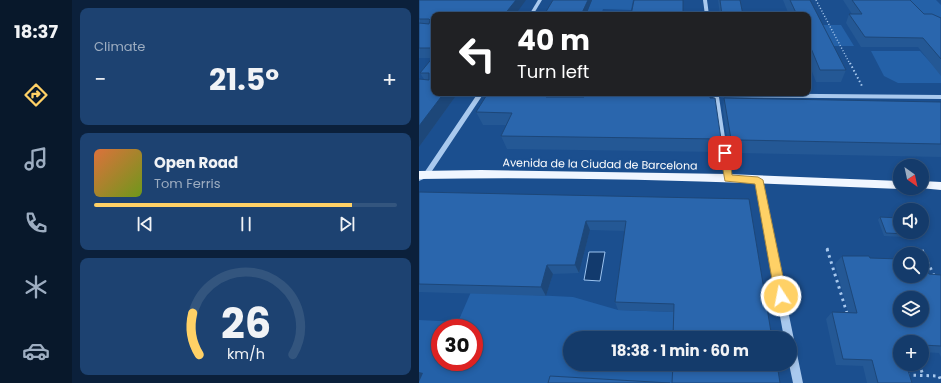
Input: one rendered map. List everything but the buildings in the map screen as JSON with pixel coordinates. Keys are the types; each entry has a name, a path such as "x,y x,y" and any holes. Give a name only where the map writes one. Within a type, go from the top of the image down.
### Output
{"main road":[{"name":"Avenida de la Ciudad de Barcelona","path":"421,176 481,174 728,178 893,185"},
{"path":"929,186 941,186"}],"street":[{"path":"533,12 540,0"},
{"path":"705,0 707,12"},
{"path":"811,95 941,97"},
{"path":"421,176 479,96"},
{"path":"717,96 728,178"},
{"path":"758,180 788,331"},
{"path":"796,371 798,383"}],"path":[{"path":"816,0 867,96"},
{"path":"827,248 846,314 848,313"},
{"path":"929,265 938,284"},
{"path":"922,371 923,375"},
{"path":"908,379 907,375 923,375 939,376 941,381"}],"shaded area":[{"path":"592,0 633,0 631,10 603,9 602,12 587,12"},
{"path":"897,0 936,0 941,5 941,28"},
{"path":"813,25 841,25 854,46 823,46"},
{"path":"871,51 920,51 941,74 941,83 898,83 884,76"},
{"path":"589,252 605,252 600,281 584,280"},
{"path":"471,292 573,297 618,310 675,312 674,331 563,331 563,371 673,371 673,383 419,383 419,320 431,321 431,371 483,371 483,319 459,319"}],"route":[{"path":"725,153 728,178 758,180 781,296"}]}
